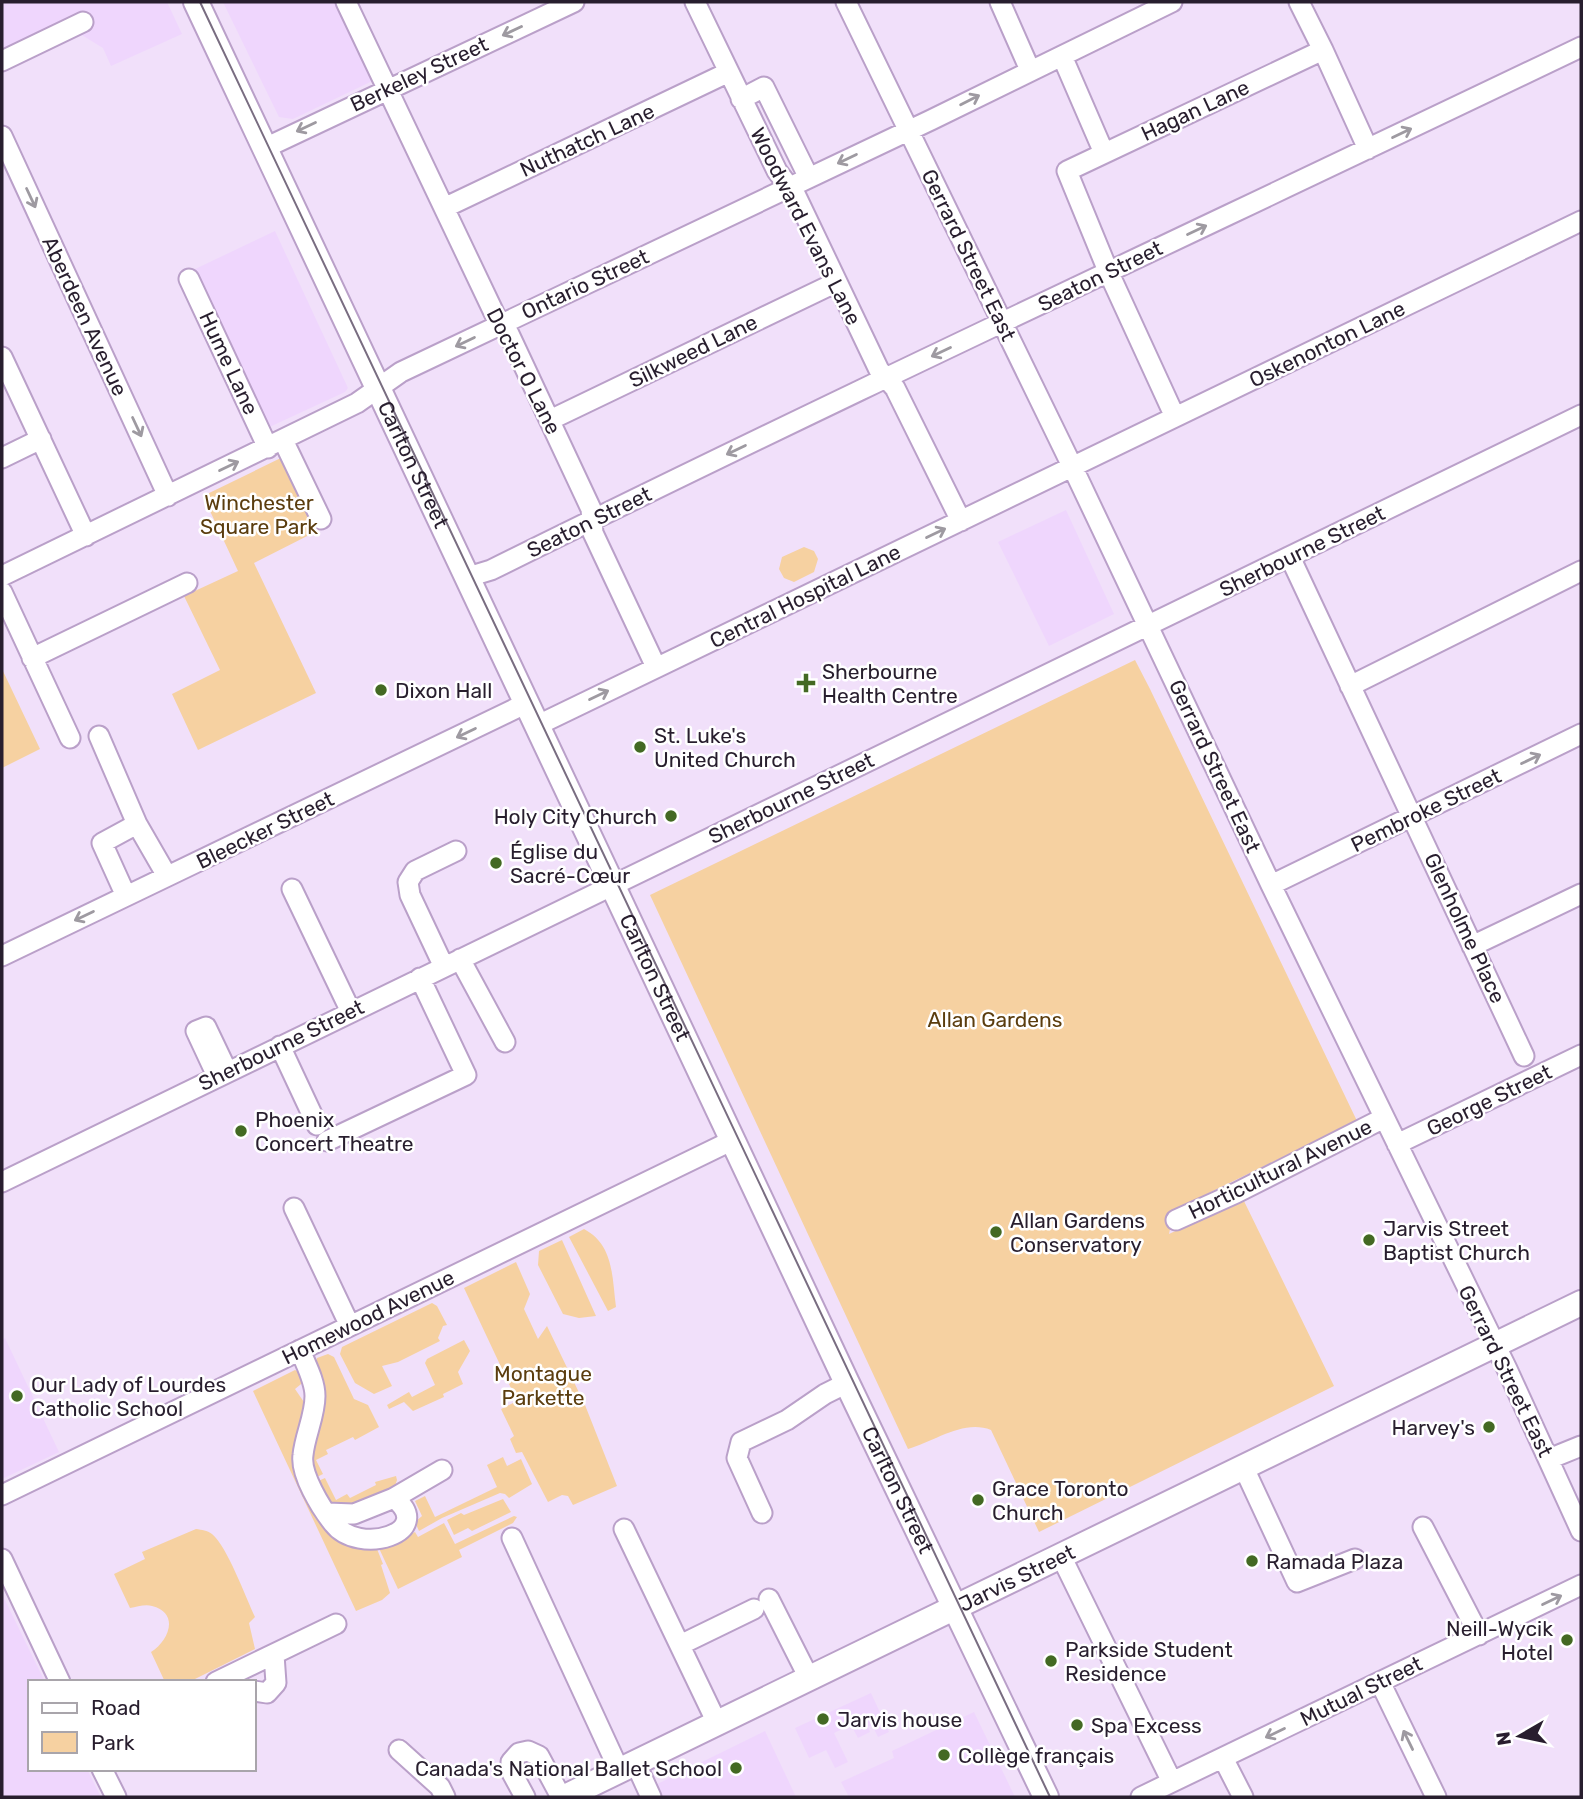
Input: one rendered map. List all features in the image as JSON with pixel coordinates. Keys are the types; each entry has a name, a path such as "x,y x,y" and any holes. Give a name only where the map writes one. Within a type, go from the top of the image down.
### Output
{"main road":[{"name":"Carlton Street","path":"196,2 847,1383 1046,1797"},
{"name":"Jarvis Street","path":"563,1797 1581,1303"}],"street":[{"name":"Doctor O Lane","path":"346,2 446,207 495,315 509,334 550,420 591,509 593,533 656,667"},
{"name":"Berkeley Street","path":"265,148 574,2"},
{"name":"Woodward Evans Lane","path":"695,2 777,171 796,196 879,370 895,388 961,521"},
{"name":"Gerrard Street East","path":"846,2 1494,1343 1581,1531"},
{"path":"1000,2 1030,70"},
{"name":"Ontario Street","path":"2,576 357,403 401,372 1172,2"},
{"path":"1299,2 1368,149"},
{"path":"2,61 83,22"},
{"name":"Seaton Street","path":"468,577 491,570 886,377 1003,324 1108,271 1581,47"},
{"name":"Hagan Lane","path":"1108,271 1067,171 1323,50"},
{"path":"1062,56 1104,153"},
{"name":"Nuthatch Lane","path":"446,207 729,72"},
{"path":"741,99 764,87 808,178"},
{"name":"Aberdeen Avenue","path":"2,136 168,496"},
{"name":"Oskenonton Lane","path":"1072,466 1581,221"},
{"path":"1108,271 1175,418"},
{"name":"Hume Lane","path":"189,279 276,444 321,519"},
{"name":"Silkweed Lane","path":"550,420 836,282"},
{"path":"2,357 86,536"},
{"name":"Sherbourne Street","path":"2,1182 1581,415"},
{"path":"2,458 41,439"},
{"name":"Central Hospital Lane","path":"538,725 1072,466"},
{"name":"Glenholme Place","path":"1290,557 1524,1056"},
{"path":"1350,686 1581,571"},
{"path":"32,658 187,583"},
{"path":"2,592 70,738"},
{"name":"Bleecker Street","path":"2,956 527,703"},
{"name":"Pembroke Street","path":"1271,885 1581,734"},
{"path":"99,736 137,824 167,876"},
{"path":"126,896 102,842 137,824"},
{"path":"456,851 415,871 408,882 410,895 505,1042"},
{"path":"292,889 351,1012"},
{"path":"1472,946 1581,894"},
{"path":"279,1046 322,1133 466,1075 420,978"},
{"name":"George Street","path":"1397,1144 1581,1055"},
{"name":"Horticultural Avenue","path":"1176,1220 1236,1193 1384,1118"},
{"name":"Homewood Avenue","path":"2,1495 733,1140"},
{"path":"294,1208 350,1326"},
{"path":"300,1350 314,1384 315,1395 302,1457 303,1470 327,1513 334,1524 356,1538 381,1539 402,1530 407,1521 407,1513 402,1504 394,1498"},
{"path":"762,1513 737,1458 741,1443 787,1420 825,1394 847,1383"},
{"path":"1549,1459 1581,1446"},
{"path":"1243,1466 1297,1582 1355,1559"},
{"path":"327,1513 354,1514 394,1498 442,1470"},
{"path":"1423,1527 1479,1635"},
{"path":"624,1529 717,1723"},
{"path":"512,1538 627,1766 651,1797"},
{"path":"1060,1556 1172,1782"},
{"path":"2,1559 59,1680"},
{"name":"Mutual Street","path":"1141,1797 1581,1586"},
{"path":"680,1645 761,1604 809,1678"},
{"path":"225,1680 244,1676 274,1655 336,1624"},
{"path":"256,1690 267,1693 276,1683 274,1655"},
{"path":"1380,1682 1436,1797"},
{"path":"399,1750 440,1787 445,1797"},
{"path":"524,1797 512,1773 511,1762 519,1753 528,1751 539,1756 563,1797"},
{"path":"1223,1758 1243,1797"},
{"path":"103,1771 116,1797"}],"shaded area":[{"path":"2,2 167,2 182,34 111,66 103,48 80,34 2,71"},
{"path":"223,2 353,2 387,74 293,119 279,117"},
{"path":"275,231 348,388 345,392 263,430 191,271"},
{"path":"1066,510 1114,614 1049,646 998,542"},
{"name":"Our Lady of Lourdes Catholic School","path":"5,1338 59,1452 2,1479 2,1340"},
{"path":"2,1594 44,1680 28,1680 28,1771 88,1771 101,1797 2,1797"},
{"path":"871,1693 889,1732 878,1737 872,1725 868,1727 870,1732 858,1738 851,1725 834,1733 848,1762 835,1768 826,1750 809,1758 795,1728"},
{"name":"Collège français","path":"974,1712 1015,1797 849,1797 841,1782 894,1758 892,1751"},
{"name":"Canada's National Ballet School","path":"765,1731 796,1797 631,1797"}],"green space":[{"name":"Winchester Square Park","path":"287,455 321,529 254,563 316,693 198,750 172,694 220,670 184,596 238,571 203,496"},
{"path":"804,547 814,551 818,559 814,572 794,582 784,578 779,569 782,557"},
{"name":"Allan Gardens","path":"1135,660 1357,1121 1174,1210 1169,1234 1243,1199 1334,1386 1039,1532 991,1430 980,1427 959,1429 908,1449 650,895"},
{"path":"2,669 40,749 2,768"},
{"path":"584,1229 601,1244 610,1263 616,1307 608,1311 569,1237"},
{"path":"562,1240 596,1316 579,1318 563,1314 538,1265 539,1251"},
{"name":"Montague Parkette","path":"516,1262 530,1294 524,1309 538,1339 547,1326 585,1405 617,1486 573,1505 568,1496 562,1495 548,1502 522,1452 516,1453 510,1439 514,1436 501,1409 517,1401 464,1288"},
{"path":"432,1303 437,1306 447,1325 443,1326 438,1338 440,1341 398,1362 382,1366 392,1386 374,1394 355,1383 340,1354 342,1347"},
{"path":"464,1340 470,1351 458,1372 463,1384 443,1394 444,1397 413,1411 404,1402 389,1409 387,1405 409,1392 412,1397 435,1385 425,1363 427,1359"},
{"path":"328,1354 334,1357 354,1399 368,1405 379,1427 355,1440 353,1437 326,1450 328,1454 316,1460 323,1474 315,1478 310,1445 314,1366 317,1358"},
{"path":"295,1370 306,1380 295,1389 306,1405 317,1513 375,1544 383,1564 381,1565 390,1593 382,1600 356,1611 253,1391"},
{"path":"503,1457 507,1466 521,1459 532,1484 509,1498 500,1493 419,1531 415,1522 422,1516 415,1501 425,1496 435,1517 497,1487 487,1465"},
{"path":"396,1476 395,1486 351,1509 331,1504 316,1482 325,1478 336,1500 347,1494 350,1498 376,1485 375,1482"},
{"path":"503,1499 511,1512 472,1531 468,1528 454,1535 447,1520"},
{"path":"514,1516 517,1517 513,1523 459,1550 462,1557 398,1589 377,1544 401,1539 415,1532 418,1537 444,1523 455,1544"},
{"path":"196,1529 212,1534 230,1561 255,1617 249,1623 255,1649 193,1680 164,1680 151,1652 163,1641 169,1621 161,1610 149,1605 130,1608 114,1574 145,1559 142,1552"}],"tram line":[{"path":"200,2 1050,1797"}],"place":[{"name":"Sherbourne Health Centre","path":"806,683"},
{"name":"Dixon Hall","path":"381,690"},
{"name":"St. Luke's United Church","path":"640,747"},
{"name":"Holy City Church","path":"671,816"},
{"name":"Église du Sacré-Cœur","path":"496,863"},
{"name":"Phoenix Concert Theatre","path":"241,1131"},
{"name":"Allan Gardens Conservatory","path":"996,1232"},
{"name":"Jarvis Street Baptist Church","path":"1369,1240"},
{"name":"Our Lady of Lourdes Catholic School","path":"17,1396"},
{"name":"Harvey's","path":"1489,1427"},
{"name":"Grace Toronto Church","path":"978,1500"},
{"name":"Ramada Plaza","path":"1252,1561"},
{"name":"Neill-Wycik Hotel","path":"1567,1640"},
{"name":"Parkside Student Residence","path":"1051,1661"},
{"name":"Jarvis house","path":"823,1719"},
{"name":"Spa Excess","path":"1077,1725"},
{"name":"Collège français","path":"944,1755"},
{"name":"Canada's National Ballet School","path":"736,1768"}]}
